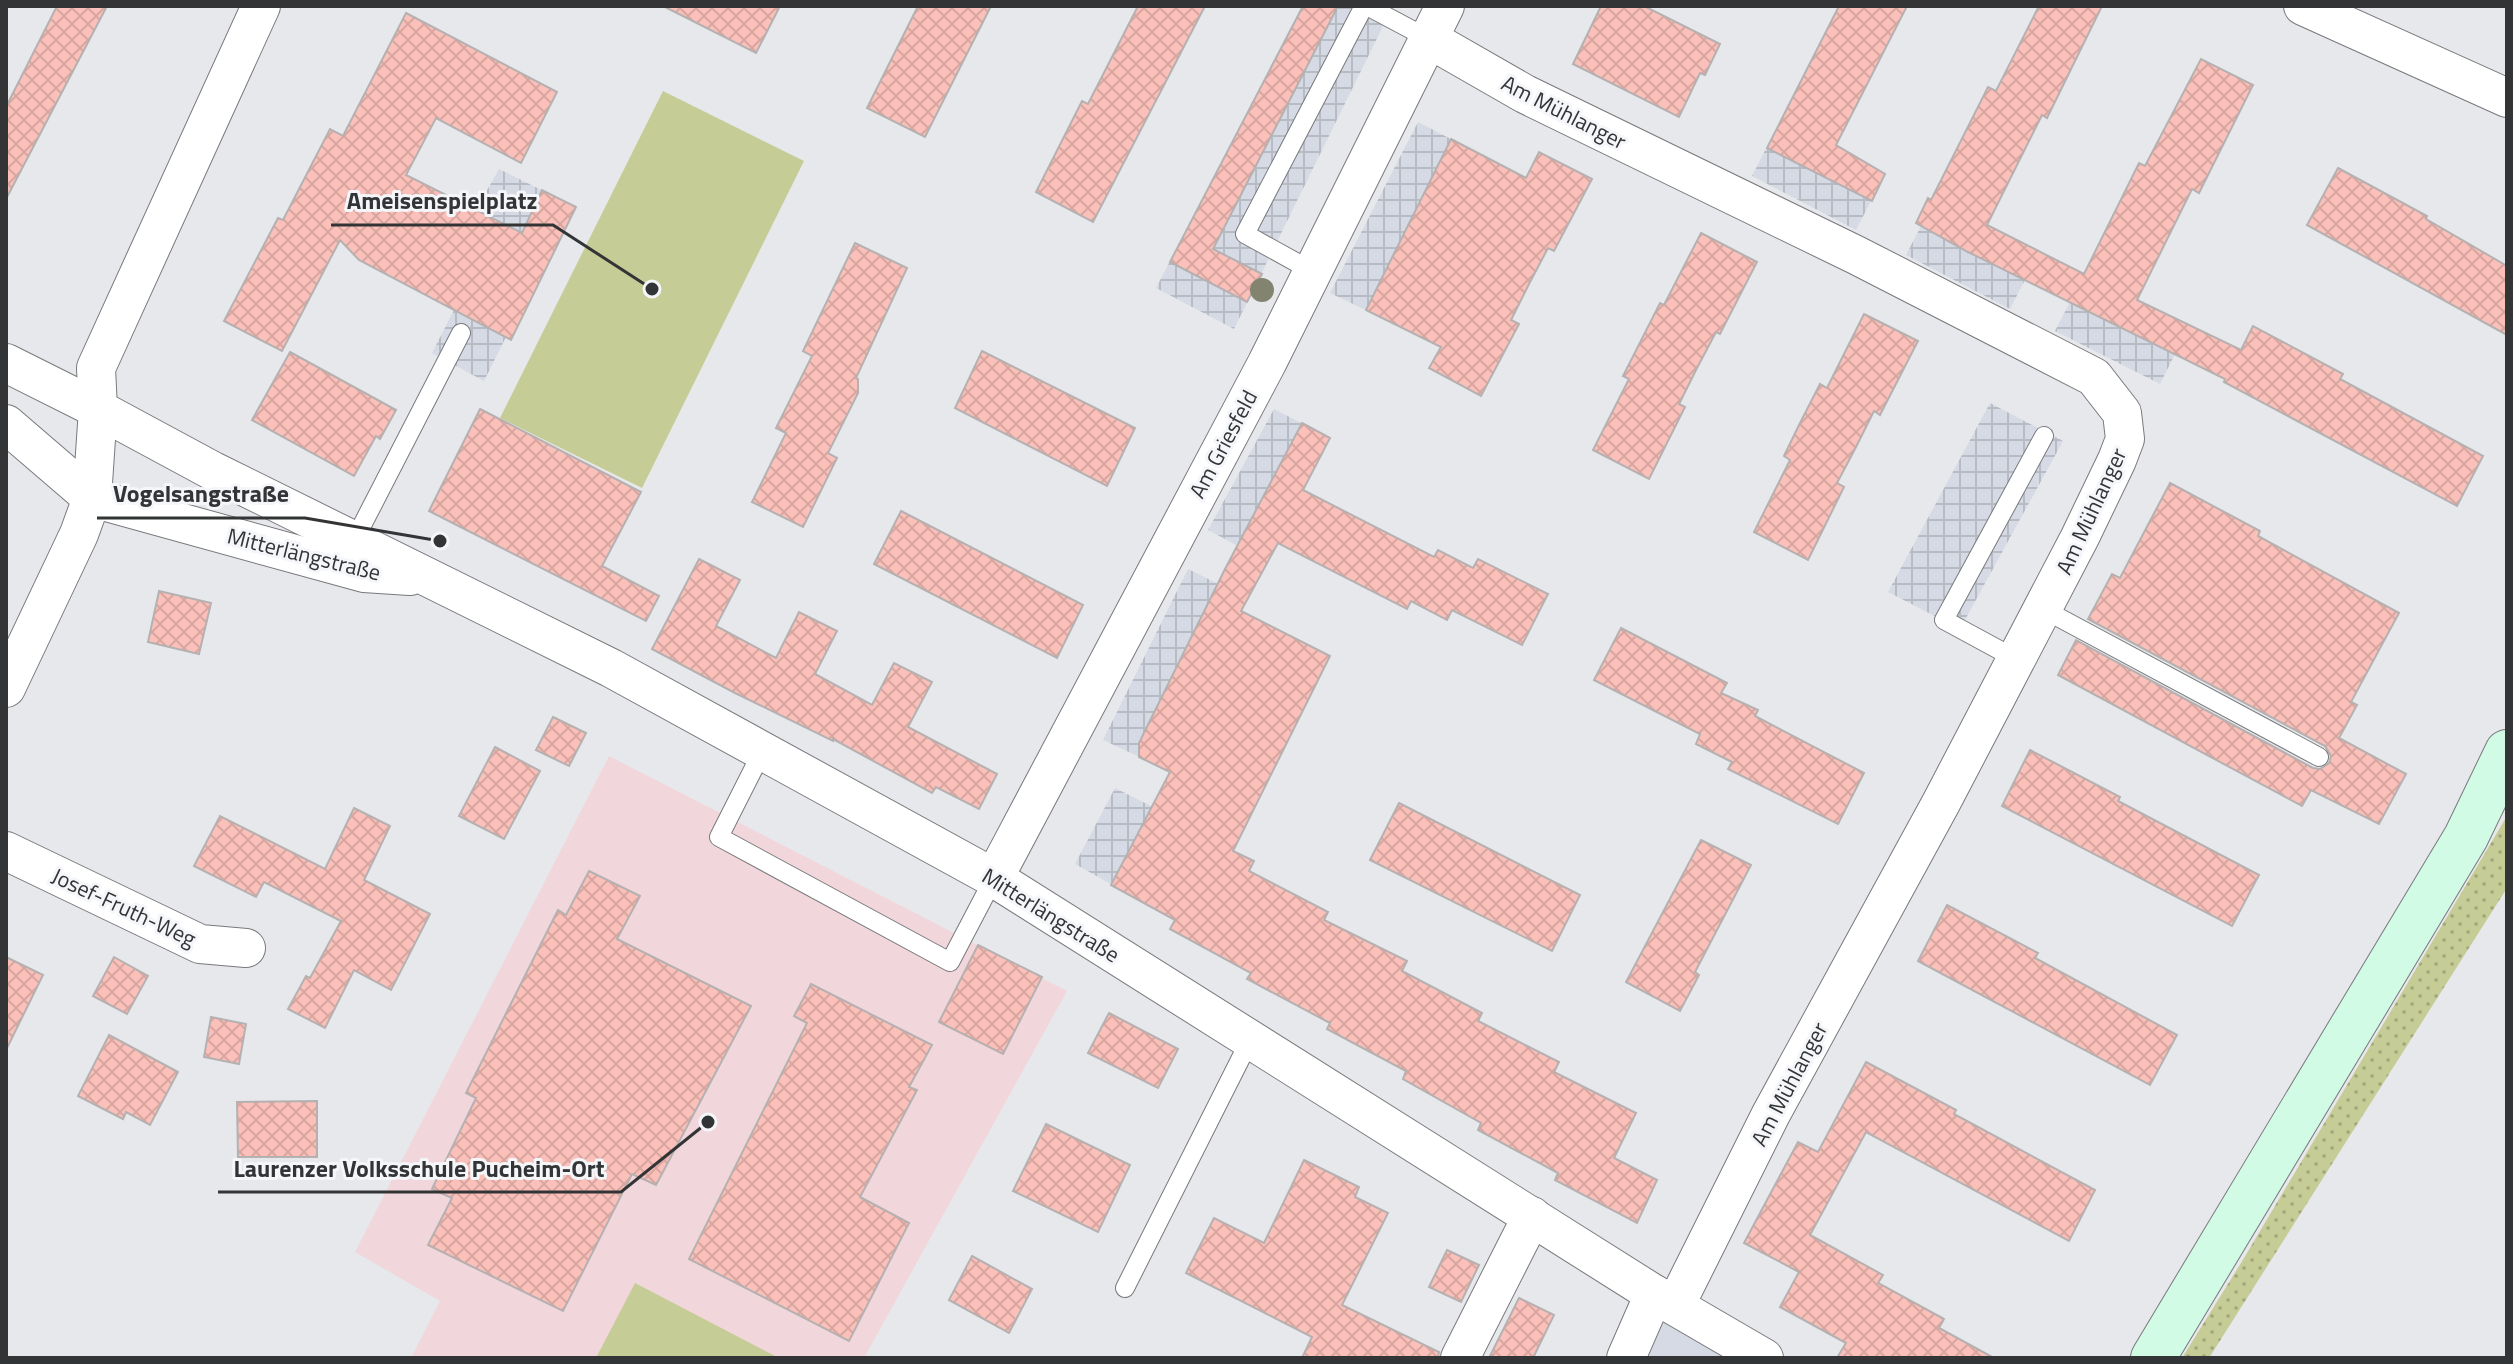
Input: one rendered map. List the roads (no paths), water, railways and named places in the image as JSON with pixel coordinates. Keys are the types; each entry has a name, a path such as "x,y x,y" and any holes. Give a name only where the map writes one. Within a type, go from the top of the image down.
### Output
{"main road":[{"path":"2153,1358 2466,837 2507,752"}],"street":[{"path":"6,688 79,534 92,498 98,409 96,368 261,6"},
{"name":"Am Griesfeld","path":"994,878 1267,363 1445,6"},
{"path":"2303,6 2507,98"},
{"name":"Am Mühlanger","path":"1429,39 1525,94 1856,255 2094,377 2122,413 2125,439 2093,511 2043,609 1771,1114 1664,1300"},
{"name":"Mitterlängstraße","path":"6,363 213,471 611,668 994,878 1664,1300 1764,1358"},
{"path":"6,424 92,498"},
{"path":"199,527 213,471"},
{"name":"Mitterlängstraße","path":"92,498 364,573 425,577"},
{"name":"Josef-Fruth-Weg","path":"6,851 200,944 246,948"},
{"path":"1460,1358 1532,1216"},
{"path":"1626,1358 1664,1300"}],"lane":[{"path":"1312,271 1245,234 1365,6 1429,39"},
{"path":"355,539 461,333"},
{"path":"2016,659 1944,620 2044,436"},
{"path":"2043,609 2319,757"},
{"path":"763,750 719,837 950,962 994,878"},
{"path":"1125,1288 1251,1038"}],"place":[{"name":"Ameisenspielplatz","path":"652,289"},
{"name":"Vogelsangstraße","path":"440,541"},
{"name":"Laurenzer Volksschule Pucheim-Ort","path":"708,1122"}]}
